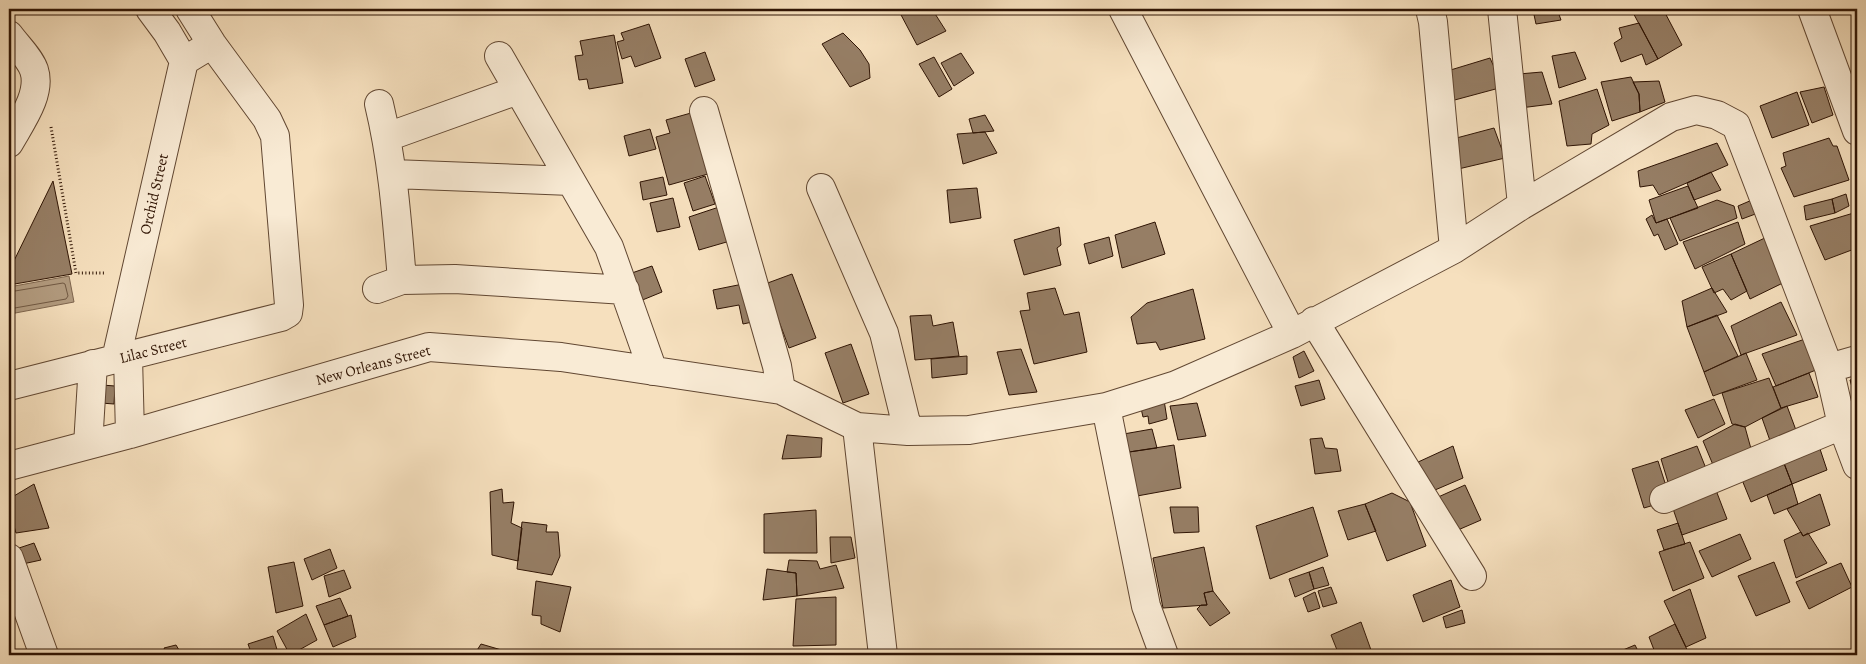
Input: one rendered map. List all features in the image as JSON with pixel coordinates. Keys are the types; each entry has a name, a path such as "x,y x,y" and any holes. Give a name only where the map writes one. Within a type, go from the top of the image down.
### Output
{"street":[{"path":"150,9 167,32 184,61 212,44 190,9"},
{"path":"1123,9 1303,327 1472,576"},
{"path":"1430,9 1433,22 1454,249"},
{"path":"1502,9 1522,205"},
{"path":"1812,9 1857,131"},
{"path":"9,35 34,69 35,88 33,96 14,133"},
{"name":"Lilac Street","path":"9,386 281,317 288,312 289,305 274,136 267,119 212,44"},
{"path":"499,56 609,247 653,371"},
{"name":"Orchid Street","path":"113,360 136,274 184,61"},
{"path":"387,137 518,90"},
{"path":"379,104 393,174 389,284 456,279 625,290"},
{"path":"884,655 857,427 908,431 969,430 1106,407 1176,385 1303,327 1454,249 1522,205 1671,117 1696,110 1717,114 1736,125 1829,368 1842,426 1857,464"},
{"path":"704,111 777,366 781,390"},
{"path":"393,174 571,181"},
{"path":"821,188 884,333 908,431"},
{"name":"New Orleans Street","path":"9,466 130,434 429,347 561,357 781,390 857,427"},
{"path":"113,360 130,434"},
{"path":"88,445 113,360"},
{"path":"1829,368 1857,360"},
{"path":"1106,407 1146,606 1164,655"},
{"path":"1664,499 1842,426"},
{"path":"9,558 44,655"}],"path":[{"path":"33,96 47,108 76,273 136,274"}],"water":[{"path":"69,276 74,302 10,314 9,287"}],"building":[{"path":"912,9 932,9 946,31 917,45 900,13"},
{"path":"1557,9 1561,20 1536,24 1533,10"},
{"path":"1631,9 1663,9 1682,45 1658,59"},
{"path":"1639,23 1658,59 1646,65 1642,54 1621,62 1614,43 1622,38 1619,28"},
{"path":"649,24 661,58 635,67 631,56 622,59 617,42 624,40 621,33"},
{"path":"843,33 860,50 869,64 870,78 850,87 822,44"},
{"path":"614,35 623,83 589,89 587,79 579,80 575,56 583,55 580,41"},
{"path":"705,52 715,80 695,87 685,59"},
{"path":"1575,52 1586,79 1559,88 1552,56"},
{"path":"961,53 974,73 954,86 941,63"},
{"path":"934,57 952,89 939,97 919,64"},
{"path":"1490,58 1503,87 1451,101 1444,72"},
{"path":"1542,72 1552,104 1520,108 1519,74"},
{"path":"1631,77 1639,94 1640,112 1612,121 1601,82"},
{"path":"1659,81 1665,102 1640,112 1639,94 1633,82"},
{"path":"1824,87 1833,115 1812,123 1800,92"},
{"path":"1597,89 1609,125 1592,134 1591,144 1567,146 1559,101"},
{"path":"1797,92 1809,125 1772,138 1760,106"},
{"path":"691,113 708,174 669,185 656,137 670,133 666,120"},
{"path":"985,115 994,131 973,133 969,119"},
{"path":"1494,128 1505,158 1454,170 1449,140"},
{"path":"650,129 656,149 629,156 624,136"},
{"path":"985,132 997,153 963,164 957,134"},
{"path":"1829,138 1833,146 1837,146 1849,180 1794,197 1781,168 1786,166 1783,153"},
{"path":"1717,143 1728,165 1659,195 1653,185 1640,187 1638,171"},
{"path":"1711,172 1721,190 1694,200 1687,183"},
{"path":"705,176 715,204 693,211 684,183"},
{"path":"663,177 667,195 643,200 640,182"},
{"path":"53,181 72,274 9,285 9,271"},
{"path":"1688,186 1698,208 1656,223 1649,200"},
{"path":"977,188 981,218 950,223 947,190"},
{"path":"1846,194 1849,206 1835,213 1832,199"},
{"path":"673,198 680,227 657,232 650,203"},
{"path":"1832,199 1835,213 1806,220 1804,206"},
{"path":"1717,200 1734,206 1737,218 1680,241 1670,218"},
{"path":"1752,200 1758,213 1742,219 1738,206"},
{"path":"719,207 730,241 699,250 689,217"},
{"path":"1857,212 1857,248 1825,260 1810,226"},
{"path":"1652,215 1656,223 1667,219 1678,244 1665,250 1658,234 1654,236 1646,219"},
{"path":"1155,222 1165,254 1122,268 1115,235"},
{"path":"1738,222 1745,244 1695,269 1683,242"},
{"path":"1059,227 1061,245 1057,248 1061,265 1024,275 1014,240"},
{"path":"1769,236 1789,280 1750,299 1731,254"},
{"path":"1109,237 1113,256 1089,264 1084,244"},
{"path":"1731,254 1747,291 1731,300 1723,289 1714,293 1702,267"},
{"path":"652,266 662,292 640,301 629,274"},
{"path":"792,274 816,338 789,348 765,284"},
{"path":"748,283 757,321 743,324 739,305 717,309 713,290"},
{"path":"1055,288 1064,315 1079,312 1087,352 1034,364 1020,311 1030,310 1027,293"},
{"path":"1712,288 1727,312 1687,327 1682,301"},
{"path":"1193,289 1205,339 1160,350 1156,342 1137,344 1131,317 1147,303"},
{"path":"1781,302 1797,335 1741,355 1731,326"},
{"path":"931,315 933,326 953,322 959,356 915,360 910,316"},
{"path":"1717,315 1738,356 1704,372 1687,327"},
{"path":"1805,339 1816,370 1776,386 1762,354"},
{"path":"851,344 869,394 843,403 825,353"},
{"path":"1021,349 1037,392 1009,395 997,352"},
{"path":"1304,351 1314,371 1299,378 1293,357"},
{"path":"1746,353 1757,380 1713,396 1704,372"},
{"path":"967,356 967,374 932,378 931,359"},
{"path":"1809,373 1818,397 1781,408 1773,387"},
{"path":"1769,378 1781,408 1745,427 1732,424 1722,393"},
{"path":"1857,378 1857,405 1850,380"},
{"path":"1319,380 1325,399 1301,406 1295,386"},
{"path":"102,385 115,386 114,404 101,403"},
{"path":"1714,399 1725,424 1698,438 1685,410"},
{"path":"1164,400 1167,419 1149,424 1148,416 1143,417 1140,404"},
{"path":"1197,403 1206,436 1178,440 1170,406"},
{"path":"1787,406 1800,441 1774,452 1762,418"},
{"path":"1735,424 1745,427 1753,456 1716,472 1703,441"},
{"path":"1152,429 1157,448 1129,452 1118,435"},
{"path":"787,435 822,438 821,457 782,459"},
{"path":"1322,438 1325,448 1337,449 1341,471 1315,474 1310,439"},
{"path":"1817,440 1827,470 1792,484 1780,453"},
{"path":"1174,445 1181,488 1137,496 1129,452"},
{"path":"1453,446 1463,478 1428,493 1416,463"},
{"path":"1697,446 1709,476 1671,492 1661,459"},
{"path":"1780,453 1792,484 1751,502 1738,470"},
{"path":"1658,461 1667,489 1661,503 1644,508 1632,469"},
{"path":"34,484 49,528 16,533 9,509 9,499"},
{"path":"1792,484 1798,504 1774,514 1767,495"},
{"path":"1465,485 1481,520 1451,533 1436,498"},
{"path":"1714,485 1727,519 1682,535 1670,500"},
{"path":"502,489 503,503 514,502 511,523 522,528 518,561 492,555 490,492"},
{"path":"1392,493 1410,502 1426,546 1387,561 1365,504"},
{"path":"1820,494 1830,525 1803,536 1787,509"},
{"path":"1365,504 1376,531 1348,540 1338,511"},
{"path":"1170,507 1198,507 1199,532 1174,533"},
{"path":"1313,507 1328,556 1270,579 1256,526"},
{"path":"816,510 817,553 764,553 764,514"},
{"path":"522,522 547,525 546,532 558,532 560,556 552,575 517,569"},
{"path":"1678,523 1685,544 1664,550 1657,530"},
{"path":"1801,532 1803,536 1808,533 1827,563 1796,578 1784,540"},
{"path":"1740,534 1751,559 1712,577 1699,551"},
{"path":"830,537 851,537 855,558 831,563"},
{"path":"1690,542 1704,578 1673,591 1659,552"},
{"path":"34,543 41,560 18,565 13,550"},
{"path":"1204,547 1213,591 1204,593 1207,605 1163,608 1153,558"},
{"path":"330,549 337,568 312,580 304,559"},
{"path":"789,560 817,561 820,569 836,565 844,588 797,596 796,573 787,572"},
{"path":"294,562 303,606 276,613 268,567"},
{"path":"1774,562 1790,602 1756,616 1738,576"},
{"path":"1841,563 1852,587 1809,609 1796,582"},
{"path":"1323,567 1329,585 1314,589 1309,572"},
{"path":"767,569 796,573 797,596 763,600"},
{"path":"344,570 351,588 329,597 324,576"},
{"path":"1309,572 1314,589 1295,597 1289,579"},
{"path":"1451,580 1460,607 1423,622 1413,595"},
{"path":"536,581 571,587 560,632 541,624 541,616 532,615"},
{"path":"1331,587 1337,603 1323,607 1318,591"},
{"path":"1690,589 1706,638 1686,647 1664,601"},
{"path":"1213,591 1230,613 1210,626 1197,609 1201,605 1207,605 1204,593"},
{"path":"1315,592 1320,608 1308,612 1303,598"},
{"path":"836,597 836,645 793,646 796,599"},
{"path":"340,598 348,616 324,625 316,606"},
{"path":"1462,610 1465,623 1446,628 1443,617"},
{"path":"306,614 317,640 290,655 277,631"},
{"path":"351,615 356,637 333,647 324,625"},
{"path":"1361,622 1371,650 1358,655 1339,655 1331,635"},
{"path":"1675,624 1689,654 1656,655 1649,637"},
{"path":"273,636 278,653 273,655 252,655 248,644"},
{"path":"481,644 505,651 504,655 474,655"},
{"path":"176,645 182,655 167,655 164,648"},
{"path":"1635,645 1640,655 1611,655"},
{"path":"1857,648 1857,655 1840,655"}]}
